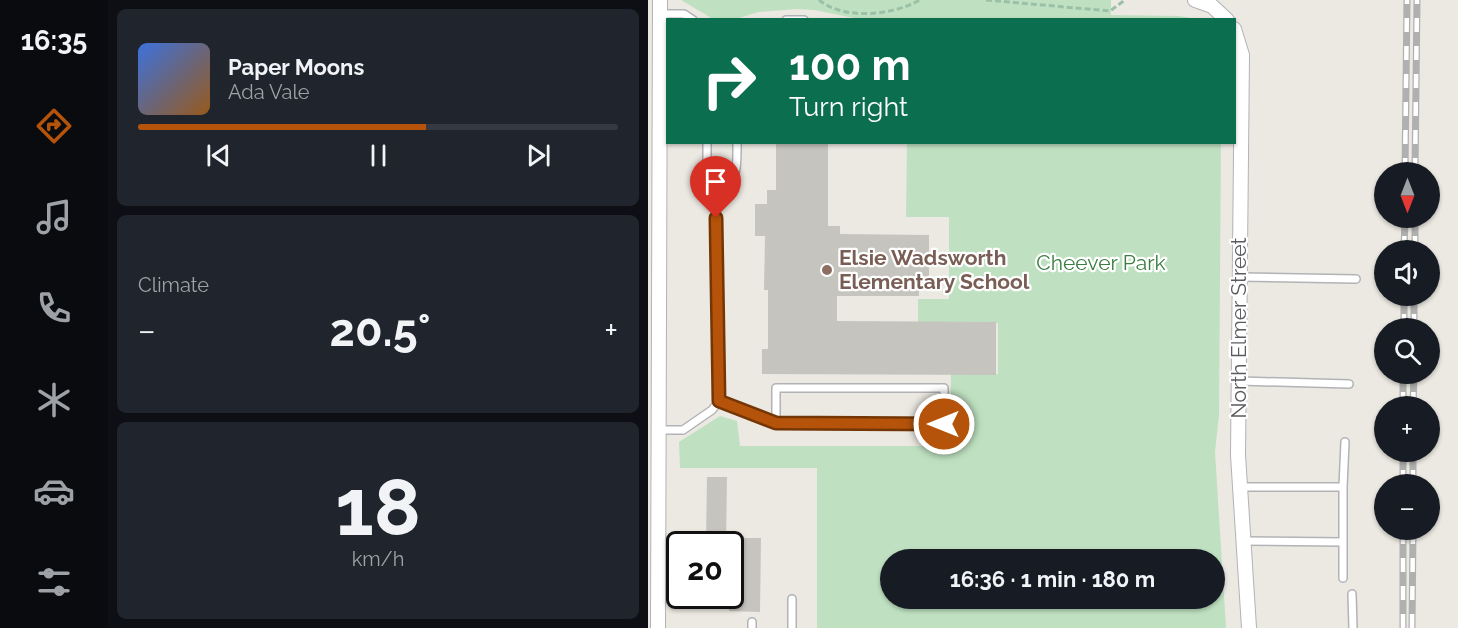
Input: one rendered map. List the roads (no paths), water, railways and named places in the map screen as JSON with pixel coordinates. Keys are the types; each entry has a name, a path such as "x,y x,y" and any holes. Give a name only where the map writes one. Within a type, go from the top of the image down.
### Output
{"street":[{"path":"1195,0 1212,6 1225,18"},
{"path":"658,628 658,430 653,230 660,7"},
{"name":"North Elmer Street","path":"1236,36 1242,55 1240,487 1249,628"}],"lane":[{"path":"660,7 690,18"},
{"path":"658,430 683,430 712,410 719,401 716,196 708,173 708,144"},
{"path":"716,196 727,188 736,174 737,144"},
{"path":"1240,277 1356,279"},
{"path":"1239,381 1349,384"},
{"path":"719,401 776,423 944,424 944,388 776,388 776,423"},
{"path":"1343,578 1345,442"},
{"path":"1240,487 1343,487"},
{"path":"1244,541 1343,542"},
{"path":"1352,594 1353,628"},
{"path":"792,599 792,628"}],"railway":[{"path":"1405,162 1407,0"},
{"path":"1415,162 1417,0"},
{"path":"1404,240 1405,228"},
{"path":"1415,228 1415,240"},
{"path":"1404,306 1404,318"},
{"path":"1414,306 1414,318"},
{"path":"1403,384 1403,396"},
{"path":"1413,396 1414,384"},
{"path":"1403,462 1403,474"},
{"path":"1413,462 1413,474"},
{"path":"1403,540 1403,628"},
{"path":"1412,628 1413,540"}],"place":[{"name":"Elsie Wadsworth Elementary School","path":"827,270"}],"park label":[{"name":"Cheever Park","path":"1101,263"}]}
